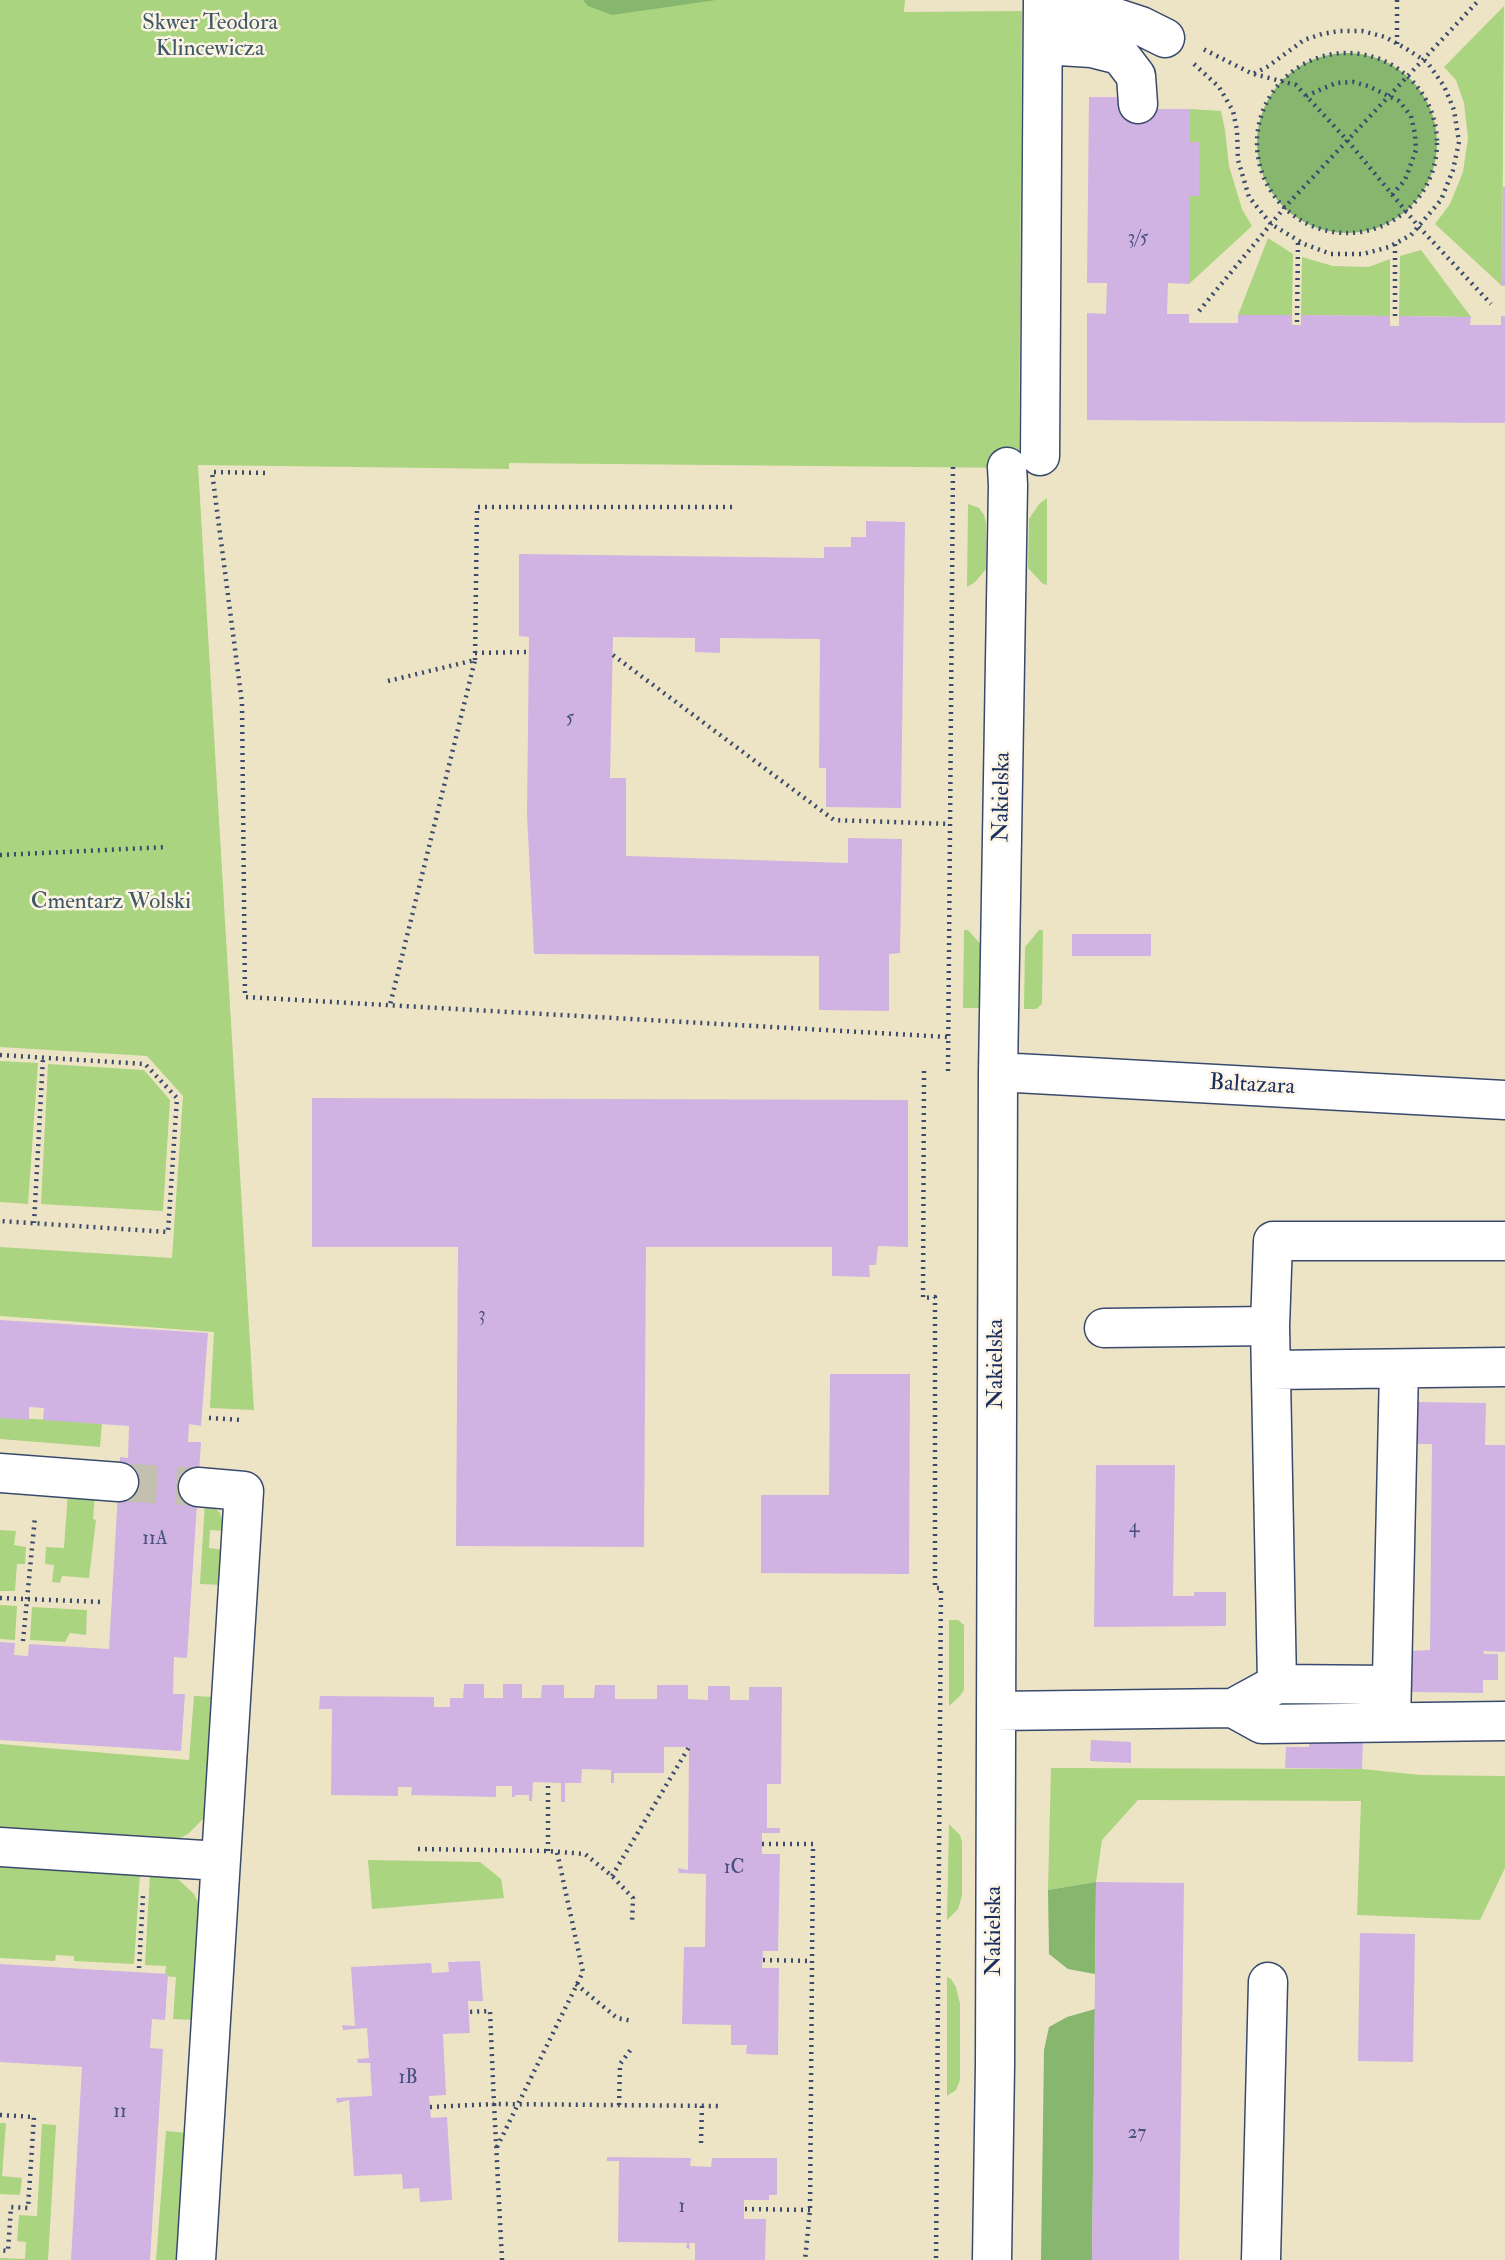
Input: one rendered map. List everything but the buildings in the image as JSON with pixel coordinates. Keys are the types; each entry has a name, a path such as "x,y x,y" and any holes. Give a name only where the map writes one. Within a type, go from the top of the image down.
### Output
{"street":[{"path":"1138,104 1136,76 1120,55 1058,44 1043,18 1101,13 1141,26 1174,45"},
{"name":"Nakielska","path":"992,2260 998,1072 1008,498 1024,461 1043,18"},
{"name":"Baltazara","path":"998,1072 1505,1100"},
{"path":"1277,1684 1270,1326 1273,1241 1505,1241"},
{"path":"1104,1328 1270,1326"},
{"path":"1272,1370 1505,1367"},
{"path":"1391,1723 1399,1369"},
{"path":"0,1473 119,1482"},
{"path":"196,2260 244,1491 198,1488"},
{"path":"996,1711 1233,1708 1277,1684 1392,1685"},
{"path":"1233,1708 1262,1724 1505,1721"},
{"path":"0,1847 219,1861"},
{"path":"1261,2260 1268,1983"}],"path":[{"path":"1397,0 1397,44"},
{"path":"1199,311 1285,207 1479,0"},
{"path":"1174,45 1219,87 1233,111 1238,160 1249,197 1271,224 1298,240 1331,254 1363,254 1411,235 1441,200 1453,170 1459,142 1454,110 1444,86 1422,59 1385,37 1362,31 1339,31 1304,40 1254,74"},
{"path":"1174,45 1203,48 1254,74 1296,85 1348,140 1406,212 1490,304"},
{"path":"1324,55 1369,56 1390,64 1407,75 1422,92 1434,113 1437,139 1436,158 1419,199 1406,212 1390,222 1352,233 1334,233 1300,220 1270,190 1259,152 1259,123 1265,102 1280,81 1324,55"},
{"path":"1306,96 1336,83 1353,82 1399,101 1410,116 1416,150 1405,180 1392,195"},
{"path":"1297,322 1298,240"},
{"path":"1395,243 1395,321"},
{"path":"948,1071 953,467"},
{"path":"265,473 212,472 242,703 245,997 948,1037"},
{"path":"390,1005 475,660 477,507 735,507"},
{"path":"475,653 529,652"},
{"path":"613,655 834,820 949,824"},
{"path":"388,681 475,660"},
{"path":"0,855 167,847"},
{"path":"0,1055 145,1064 177,1098 168,1231 0,1221"},
{"path":"34,1223 43,1058"},
{"path":"924,1071 923,1298 935,1297 935,1588 941,1588 936,2260"},
{"path":"209,1418 243,1420"},
{"path":"23,1641 39,1476"},
{"path":"0,1598 102,1602"},
{"path":"612,1876 689,1747"},
{"path":"548,1783 548,1851"},
{"path":"762,1844 813,1844 810,2210 805,2260"},
{"path":"418,1849 584,1854 612,1876 633,1898 632,1922"},
{"path":"496,2147 583,1972 556,1852"},
{"path":"139,1968 145,1856"},
{"path":"762,1960 811,1961"},
{"path":"576,1984 617,2018 632,2021"},
{"path":"468,2012 489,2011 502,2260"},
{"path":"619,2105 620,2064 632,2048"},
{"path":"430,2107 494,2104 720,2106"},
{"path":"701,2143 702,2106"},
{"path":"0,2115 34,2117 28,2208 11,2207 8,2251 0,2250"},
{"path":"745,2209 810,2210"}],"green space":[{"path":"0,0 905,0 904,12 1022,11 1019,468 509,463 509,469 198,465 254,1410 210,1408 214,1332 0,1316 0,1247 172,1258 183,1096 147,1056 0,1047"},
{"path":"583,0 716,0 612,15 588,6"},
{"path":"1504,6 1502,286 1435,224 1450,204 1463,172 1468,138 1464,103 1456,80 1444,67"},
{"path":"1347,53 1381,60 1397,68 1410,80 1422,93 1430,109 1437,143 1430,177 1422,193 1410,206 1397,218 1381,226 1347,233 1313,226 1297,218 1284,206 1272,193 1264,177 1257,143 1264,109 1272,93 1284,80 1297,68 1313,60"},
{"path":"1190,109 1221,111 1229,166 1242,209 1252,226 1189,284 1189,196 1199,196 1199,142 1190,142"},
{"path":"1268,238 1293,254 1292,315 1238,315"},
{"path":"1421,250 1471,317 1399,316 1400,256"},
{"path":"1302,257 1333,266 1369,267 1390,259 1390,316 1301,315"},
{"path":"1047,498 1047,585 1028,568 1029,519 1039,504"},
{"path":"968,504 979,508 984,515 986,569 967,587"},
{"path":"964,930 968,930 983,947 982,1008 963,1008"},
{"path":"1039,930 1043,930 1042,1004 1036,1009 1024,1009 1025,947"},
{"path":"0,1061 38,1063 28,1204 0,1202"},
{"path":"48,1064 144,1070 170,1100 163,1211 41,1204"},
{"path":"0,1417 102,1423 100,1447 0,1439"},
{"path":"68,1492 95,1494 93,1519 96,1520 89,1578 62,1576 60,1583 52,1582 54,1565 45,1564 46,1547 64,1548"},
{"path":"205,1501 220,1513 224,1526 225,1531 210,1530 209,1548 224,1550 222,1585 200,1584"},
{"path":"0,1530 16,1531 14,1545 26,1547 25,1564 17,1564 15,1591 0,1591"},
{"path":"0,1605 17,1606 15,1640 0,1639"},
{"path":"32,1607 87,1610 86,1635 70,1633 65,1642 30,1640"},
{"path":"949,1620 958,1620 964,1625 964,1690 949,1706"},
{"path":"194,1696 214,1697 206,1811 203,1819 188,1834 176,1840 0,1831 0,1744 189,1760"},
{"path":"1051,1768 1362,1769 1420,1775 1505,1776 1505,1868 1480,1920 1357,1915 1361,1801 1138,1800 1102,1840 1096,1882 1048,1890"},
{"path":"949,1824 960,1835 962,1842 962,1896 958,1909 947,1920"},
{"path":"368,1860 480,1862 501,1879 504,1898 372,1909"},
{"path":"0,1864 140,1873 134,1964 74,1961 74,1956 56,1955 55,1961 0,1958"},
{"path":"150,1873 178,1879 194,1894 199,1904 194,2020 173,2019 176,1977 165,1976 166,1966 145,1965"},
{"path":"1096,1882 1095,1974 1068,1969 1049,1954 1048,1890"},
{"path":"947,1977 956,1987 960,2004 960,2080 956,2090 947,2096"},
{"path":"1095,2009 1092,2260 1041,2260 1044,2050 1049,2027 1067,2017"},
{"path":"0,2123 6,2123 2,2176 22,2178 20,2195 0,2194"},
{"path":"42,2124 56,2125 48,2260 0,2260 25,2259 26,2242 17,2241 19,2215 37,2216"},
{"path":"166,2131 188,2133 179,2260 156,2260"}],"tunnel":[{"path":"119,1482 198,1487"}],"park label":[{"name":"Skwer Teodora Klincewicza","path":"210,37"},
{"name":"Cmentarz Wolski","path":"111,903"}]}
